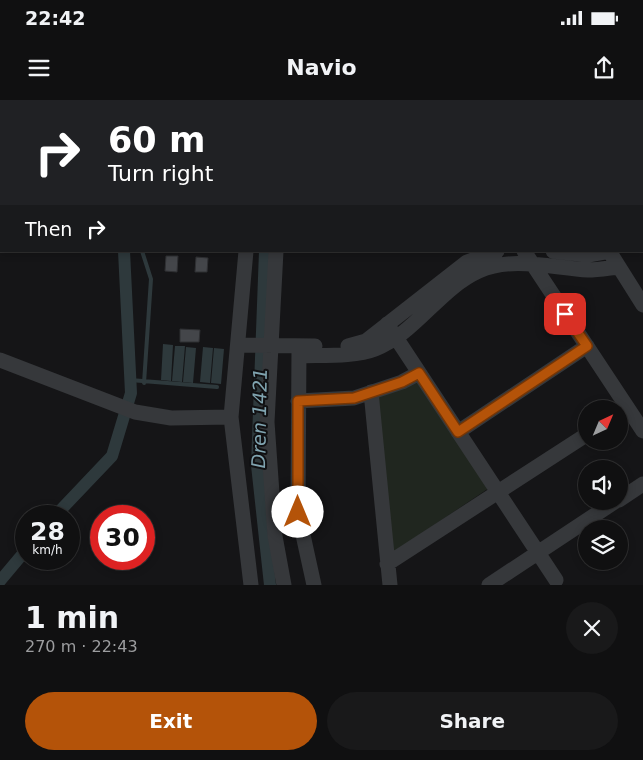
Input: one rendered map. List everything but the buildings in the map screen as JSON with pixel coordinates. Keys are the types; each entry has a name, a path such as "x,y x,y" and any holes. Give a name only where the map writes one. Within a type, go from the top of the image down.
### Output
{"street":[{"path":"246,252 241,344 231,417 251,585"},
{"path":"276,252 266,422 275,536 284,585"},
{"path":"299,351 348,346 366,341 467,262 494,252"},
{"path":"525,252 587,346 617,400"},
{"path":"565,252 588,254 602,252"},
{"path":"610,252 643,305"},
{"path":"241,344 336,354 374,350 396,338 456,287 477,272 499,264 590,270 618,267"},
{"path":"387,324 556,580"},
{"path":"458,432 587,346"},
{"path":"299,351 298,512 314,585"},
{"path":"0,360 135,412 171,418 231,417"},
{"path":"298,401 354,398 402,382 419,373"},
{"path":"370,392 390,585"},
{"path":"628,415 643,431"},
{"path":"387,564 578,440"},
{"path":"628,494 643,484"},
{"path":"489,585 603,510"}],"shaded area":[{"path":"163,344 173,345 171,381 161,380"},
{"path":"175,346 185,346 182,382 172,381"},
{"path":"186,347 196,348 193,383 183,382"},
{"path":"203,347 213,348 210,383 200,382"},
{"path":"214,348 224,349 221,384 211,383"},
{"path":"419,380 489,488 391,554 374,399"}],"waterway":[{"path":"65,505 112,456 131,393 124,252"},
{"path":"142,252 151,279 144,383"},
{"name":"Dren 1421","path":"265,252 257,465 270,585"},
{"path":"130,380 217,387"},
{"path":"0,581 15,563"}],"route":[{"path":"298,512 298,401 354,398 402,382 419,373 458,432 587,346 565,314"}]}
